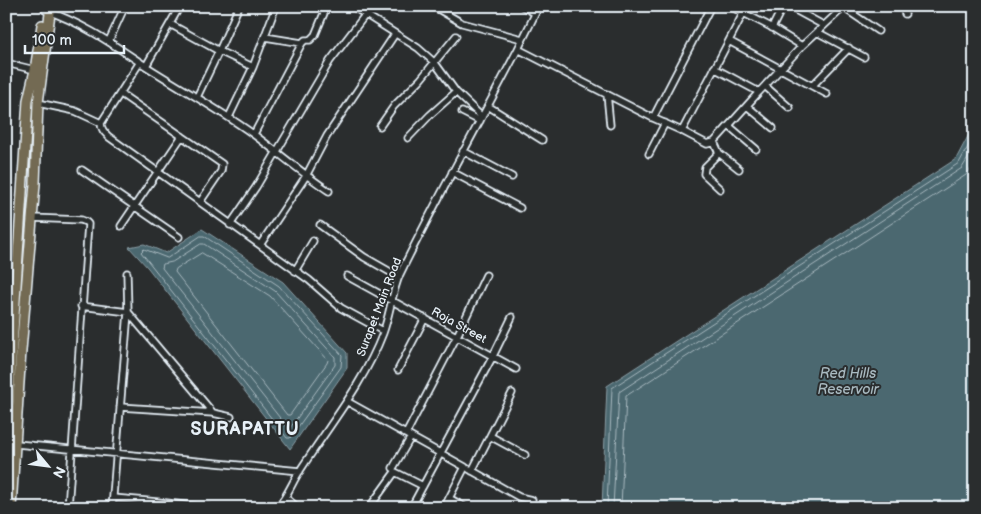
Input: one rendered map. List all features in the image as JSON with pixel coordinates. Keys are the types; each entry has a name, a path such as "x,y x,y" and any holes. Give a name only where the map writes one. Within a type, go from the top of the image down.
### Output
{"main road":[{"path":"11,508 9,443 28,100 48,9"},
{"path":"14,333 35,184 38,103 48,9"}],"street":[{"path":"109,41 124,6"},
{"path":"180,6 101,127 108,137 308,280 341,308 383,332"},
{"path":"196,97 219,51 238,6"},
{"path":"265,37 302,43 313,38 327,6"},
{"path":"352,6 418,48 435,63 456,92 481,119"},
{"path":"230,225 256,187 330,61 372,6"},
{"path":"433,6 462,23 522,39"},
{"path":"522,6 535,13"},
{"name":"Surapet Main Road","path":"277,508 286,498 300,471 348,402 371,360 383,332 399,277 539,6"},
{"path":"653,118 711,6"},
{"path":"730,6 802,46"},
{"path":"682,131 748,6"},
{"path":"772,28 783,6"},
{"path":"788,6 823,25"},
{"path":"902,6 905,14"},
{"path":"518,49 707,144 714,142 802,46 844,7 878,32"},
{"path":"48,9 109,41 254,134 306,176 329,191"},
{"path":"229,118 253,67 274,10"},
{"path":"170,24 253,67"},
{"path":"817,32 864,57"},
{"path":"260,245 306,176 327,136 395,34"},
{"path":"380,126 394,106 435,63 456,36"},
{"path":"729,41 827,94"},
{"path":"254,134 302,43"},
{"path":"812,86 849,48"},
{"path":"6,63 35,70"},
{"path":"714,68 759,92"},
{"path":"765,86 790,108"},
{"path":"408,138 456,92"},
{"path":"121,94 223,165 200,202"},
{"path":"607,94 610,125"},
{"path":"38,103 75,111 102,123"},
{"path":"488,106 542,140"},
{"path":"747,106 773,128"},
{"path":"462,112 481,119"},
{"path":"649,154 665,124"},
{"path":"729,126 756,149"},
{"path":"121,226 182,136"},
{"path":"714,142 719,153 739,169"},
{"path":"463,151 512,177"},
{"path":"719,153 704,168 704,174 720,189"},
{"path":"82,170 179,237"},
{"path":"452,172 520,208"},
{"path":"31,218 81,220 88,224 68,508"},
{"path":"320,225 364,257 399,277"},
{"path":"295,271 313,240"},
{"path":"112,508 128,312 127,273"},
{"path":"393,468 486,275"},
{"name":"Roja Street","path":"347,276 516,368"},
{"path":"81,306 128,312 213,413"},
{"path":"411,508 512,317"},
{"path":"398,370 425,318"},
{"path":"472,471 512,393"},
{"path":"348,402 519,497 532,500"},
{"path":"120,407 213,413 231,417"},
{"path":"490,436 525,455"},
{"path":"9,443 300,471"},
{"path":"444,508 465,467"},
{"path":"369,508 395,472 423,486"},
{"path":"113,498 158,505 209,508"},
{"path":"286,498 298,508"},
{"path":"449,498 466,508"}],"water":[{"name":"Red Hills Reservoir","path":"975,123 975,508 602,508 607,386 956,159"},
{"path":"202,229 283,282 347,353 347,368 290,449 148,268 129,247 144,244 166,253"}],"district":[{"name":"SURAPATTU","path":"245,429"}]}
